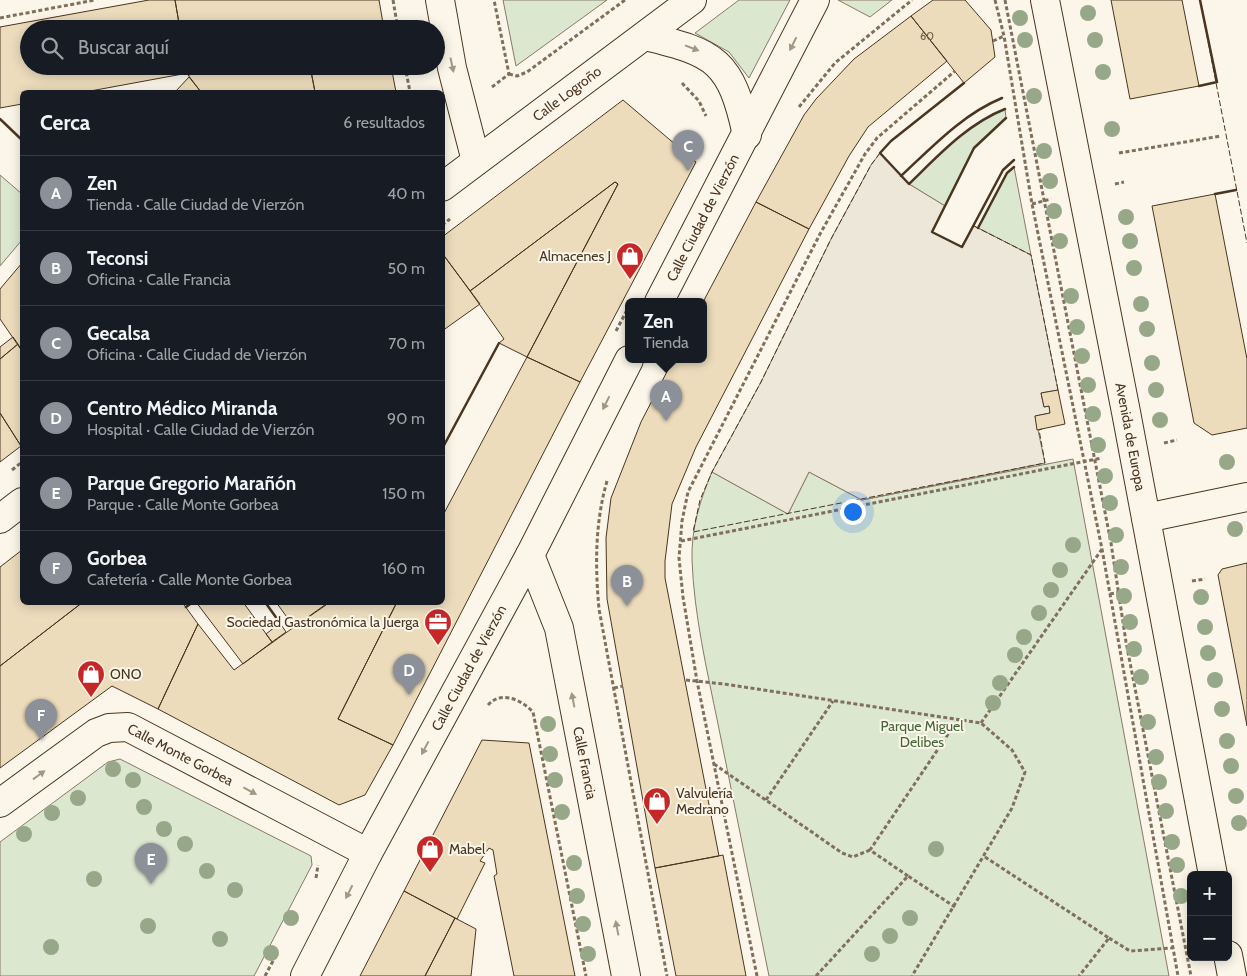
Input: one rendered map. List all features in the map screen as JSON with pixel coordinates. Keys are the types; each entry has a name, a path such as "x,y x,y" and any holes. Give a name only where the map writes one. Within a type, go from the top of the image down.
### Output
{"street":[{"path":"440,0 444,20"},
{"name":"Calle Logroño","path":"445,185 692,0"},
{"name":"Calle Ciudad de Vierzón","path":"661,298 747,135 815,0"},
{"name":"Avenida de Europa","path":"1045,0 1146,518 1212,871"},
{"path":"445,28 452,68 476,161"},
{"path":"645,36 684,45 701,52 714,61 731,80 747,135"},
{"name":"Calle Ciudad de Vierzón","path":"305,976 368,853 530,555 627,363"},
{"path":"1146,518 1247,497"},
{"path":"0,518 20,503"},
{"name":"Calle Francia","path":"530,555 558,628 626,976"},
{"name":"Calle Monte Gorbea","path":"0,803 96,733 109,728 128,727 368,853"},
{"path":"1229,961 1232,976"}],"path":[{"path":"0,18 95,0"},
{"path":"393,0 396,20"},
{"path":"509,74 517,76 527,72 625,0"},
{"path":"793,114 835,63 912,0"},
{"path":"995,0 1004,36 1032,204 1102,549 1178,976"},
{"path":"1005,0 1109,534 1128,651 1191,976"},
{"path":"993,41 1004,36"},
{"path":"757,976 697,681 683,596 679,558 688,492 820,234 865,154 884,132 955,71"},
{"path":"407,75 410,90"},
{"path":"680,81 699,101 707,118"},
{"path":"1119,153 1220,136"},
{"path":"680,541 1085,461"},
{"path":"608,474 600,507 595,567 599,609 668,976"},
{"path":"981,723 1102,549"},
{"path":"686,680 981,723 1012,750 1024,772 1012,808 985,857 912,976"},
{"path":"614,688 623,686"},
{"path":"484,710 491,702 508,697 524,702 533,712 586,976"},
{"path":"766,800 833,701"},
{"path":"714,763 842,853 853,857 870,850 957,721"},
{"path":"870,850 955,907"},
{"path":"985,857 1130,951 1172,948"},
{"path":"315,883 318,859"},
{"path":"816,976 908,876"},
{"path":"1079,976 1108,938"},
{"path":"265,976 278,951"}],"green space":[{"path":"503,0 607,0 516,66"},
{"path":"739,0 790,0 749,78 729,52 695,33"},
{"path":"838,0 892,0 870,17"},
{"path":"1005,109 1006,118 974,148 945,206 909,184 966,132 991,115"},
{"path":"1014,167 1031,255 978,228 1007,173"},
{"path":"0,175 20,192 20,242 0,266"},
{"name":"Parque Miguel Delibes","path":"1073,459 1169,976 769,976 705,663 695,601 692,560 693,537 700,504 712,472 788,514 809,472 862,500"},
{"path":"120,759 311,856 312,865 254,976 0,976 0,842 108,762"}],"shaded area":[{"path":"880,153 909,184 945,206 932,232 961,247 974,226 1031,255 1058,390 1041,393 1044,407 1049,406 1050,413 1035,416 1045,463 862,500 809,472 788,514 712,472 761,382 831,239 871,165"}],"building":[{"path":"149,0 175,0 178,20 39,20"},
{"path":"175,0 379,0 382,20 178,20"},
{"path":"933,0 965,0 991,30 995,57 964,83 911,16"},
{"path":"1111,0 1182,0 1199,86 1130,99"},
{"path":"911,16 947,61 868,127 849,156 809,229 756,202 804,115 816,99 854,59"},
{"path":"20,23 20,75 177,75 96,90 20,90 20,104 0,108 0,27"},
{"path":"188,75 312,75 315,90 199,90"},
{"path":"312,75 393,75 396,90 315,90"},
{"path":"189,77 199,90 177,90"},
{"path":"623,100 696,162 580,382 527,357 618,184 615,182 470,291 445,257 445,235"},
{"path":"615,182 618,184 527,357 499,343 504,339 470,291"},
{"path":"1215,194 1247,359 1247,428 1212,435 1194,423 1152,206"},
{"path":"756,202 809,229 696,447 672,504 665,561 665,578 719,856 655,868 607,599 606,538 611,498 641,422 671,363 707,363 707,298 705,298"},
{"path":"445,257 480,304 445,329"},
{"path":"20,265 20,348 0,319 0,289"},
{"path":"13,337 18,344 0,359 0,347"},
{"path":"18,344 20,348 20,444 0,413 0,359"},
{"path":"527,357 580,382 393,745 338,719 395,605 445,605 445,511"},
{"path":"1058,390 1065,424 1037,430 1035,416 1050,413 1049,406 1044,407 1041,393"},
{"path":"0,413 20,447 0,462"},
{"path":"20,552 20,605 79,605 0,666 0,567"},
{"path":"1247,563 1247,726 1218,575 1222,569"},
{"path":"79,605 184,605 198,624 158,709 112,686 0,768 0,666"},
{"path":"198,605 245,605 272,642 243,664"},
{"path":"278,605 326,605 294,627"},
{"path":"325,605 395,605 338,719 393,745 365,795 339,805 158,709 198,624 234,670"},
{"path":"280,623 286,632 272,642 266,634"},
{"path":"482,740 529,743 575,976 514,976 494,876 497,874 493,850 489,848 480,861 485,863 457,919 404,891"},
{"path":"723,855 746,976 676,976 655,868"},
{"path":"404,891 455,918 425,976 360,976"},
{"path":"455,918 476,929 471,976 425,976"}],"fence":[{"path":"1200,0 1247,243"},
{"path":"880,153 871,165 831,239 761,382 712,472 700,500 693,532 1045,463 1039,430 1042,429"},
{"path":"974,226 1031,255 1058,390"}],"wall":[{"path":"1199,86 1217,82 1200,0"},
{"path":"964,83 891,141 880,153 909,184 966,132 991,115 1005,109"},
{"path":"901,176 961,122 1002,98"},
{"path":"1006,118 974,148 932,232 962,247 1003,170 1014,160"},
{"path":"0,119 20,138"},
{"path":"978,228 1007,173 1014,167"},
{"path":"1215,194 1236,190"},
{"path":"445,443 499,343"},
{"path":"267,605 280,623"}],"place":[{"name":"Gecalsa","path":"688,171"},
{"name":"Almacenes J","path":"630,280"},
{"name":"Zen","path":"666,421"},
{"name":"Teconsi","path":"627,606"},
{"name":"Sociedad Gastronómica la Juerga","path":"438,646"},
{"name":"Centro Médico Miranda","path":"409,695"},
{"name":"ONO","path":"91,698"},
{"name":"Gorbea","path":"41,740"},
{"name":"Valvulería Medrano","path":"657,825"},
{"name":"Mabel","path":"430,873"},
{"name":"Parque Gregorio Marañón","path":"151,884"}]}
